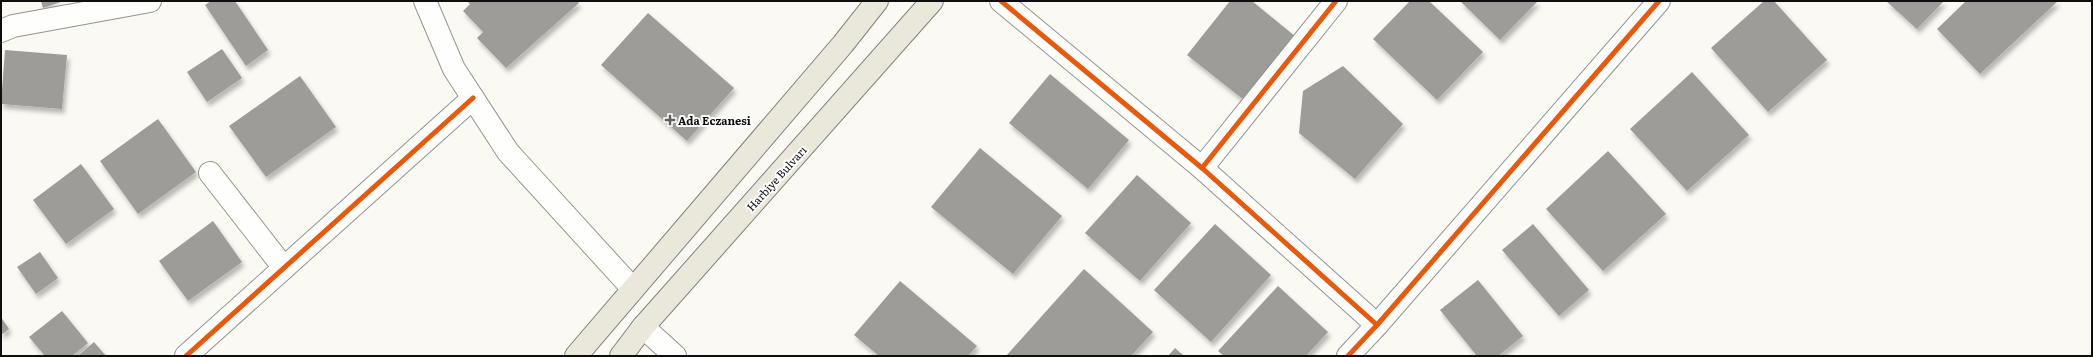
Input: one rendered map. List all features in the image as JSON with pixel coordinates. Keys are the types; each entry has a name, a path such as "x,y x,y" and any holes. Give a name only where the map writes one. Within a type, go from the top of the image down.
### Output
{"main road":[{"path":"576,356 843,44 877,1"},
{"name":"Harbiye Bulvarı","path":"621,356 643,327 932,1"}],"street":[{"path":"1,31 13,26 150,1"},
{"path":"425,1 454,69 508,152 633,289"},
{"path":"1001,1 1202,168 1377,325"},
{"path":"1202,168 1336,1"},
{"path":"1348,356 1377,325 1659,1"},
{"path":"186,356 473,98"},
{"path":"210,174 284,268"},
{"path":"643,327 675,356"}],"building":[{"path":"41,1 64,1 43,8"},
{"path":"211,1 235,1 268,50 246,66 205,5"},
{"path":"467,1 577,1 579,3 506,68 477,38 483,32 463,11 470,4"},
{"path":"1230,1 1252,1 1296,37 1244,100 1187,55"},
{"path":"1410,1 1429,1 1483,52 1437,100 1373,39"},
{"path":"1460,1 1538,1 1500,40"},
{"path":"1764,1 1774,1 1827,60 1768,112 1711,48"},
{"path":"1886,1 1944,1 1917,29"},
{"path":"1966,1 2058,1 1980,74 1937,29"},
{"path":"648,13 734,88 687,141 601,65"},
{"path":"222,49 242,78 207,102 187,72"},
{"path":"5,50 67,55 62,109 1,104"},
{"path":"1343,66 1403,124 1355,179 1299,133 1303,91"},
{"path":"1692,72 1749,135 1687,191 1630,129"},
{"path":"1050,74 1129,140 1088,189 1009,123"},
{"path":"300,76 336,127 266,177 229,126"},
{"path":"158,119 196,172 138,214 100,161"},
{"path":"980,148 1062,216 1013,274 931,207"},
{"path":"1608,151 1666,214 1603,271 1546,209"},
{"path":"81,164 114,209 66,244 33,200"},
{"path":"1137,175 1191,223 1140,281 1085,233"},
{"path":"213,221 242,262 188,301 159,261"},
{"path":"1215,224 1271,275 1211,342 1154,290"},
{"path":"1533,224 1589,290 1559,316 1502,250"},
{"path":"40,252 58,278 36,294 17,267"},
{"path":"1084,269 1153,332 1131,356 1006,356"},
{"path":"1478,280 1523,336 1498,356 1477,356 1440,310"},
{"path":"900,281 977,346 968,356 879,356 854,335"},
{"path":"1278,286 1328,332 1306,356 1224,356 1218,351"},
{"path":"62,311 88,343 72,356 45,356 29,337"},
{"path":"1,317 9,329 1,335"},
{"path":"94,342 106,356 78,356"},
{"path":"1175,348 1184,356 1168,356"}],"cycle path":[{"path":"1001,1 1202,168 1377,325 1348,356"},
{"path":"1202,168 1336,1"},
{"path":"1377,325 1659,1"},
{"path":"186,356 473,98"}],"place":[{"name":"Ada Eczanesi","path":"670,120"}]}
